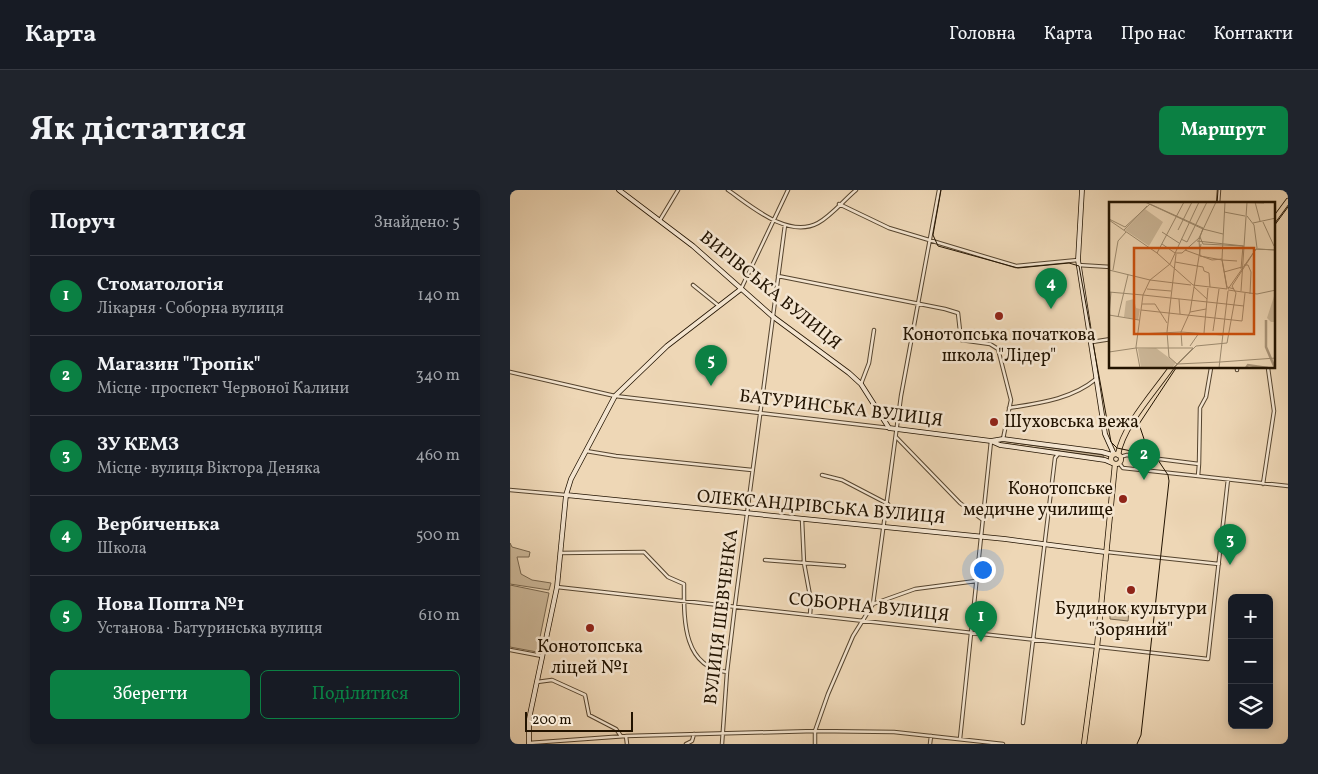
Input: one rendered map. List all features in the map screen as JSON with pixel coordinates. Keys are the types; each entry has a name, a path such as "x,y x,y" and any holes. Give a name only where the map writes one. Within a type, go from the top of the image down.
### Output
{"main road":[{"name":"ВИРІВСЬКА ВУЛИЦЯ","path":"619,190 660,220 772,316 818,348 860,384 889,428"},
{"path":"1082,190 1078,263 1105,434 1116,459"},
{"path":"1276,217 1288,201"},
{"path":"529,744 529,719 557,587 566,495 585,450 615,396 667,346 741,289"},
{"path":"1084,744 1097,647 1105,552 1116,459 1119,446 1130,426 1170,369"},
{"name":"БАТУРИНСЬКА ВУЛИЦЯ","path":"889,428 991,441"},
{"path":"991,441 1003,439 1116,459"},
{"path":"991,441 1000,446 1105,460 1116,459"},
{"name":"ОЛЕКСАНДРІВСЬКА ВУЛИЦЯ","path":"566,495 981,537 1105,552"}],"street":[{"path":"660,220 678,190"},
{"path":"728,190 774,221 785,225 808,226 818,223 856,190"},
{"path":"741,289 788,190"},
{"path":"815,744 814,731 853,636 873,604 897,429 939,190"},
{"path":"840,204 889,228 931,242 1020,266 1078,263 1109,267"},
{"name":"ВУЛИЦЯ ШЕВЧЕНКА","path":"722,744 727,672 735,605 785,225"},
{"path":"778,276 946,309 958,314 961,340 990,344 998,349 1011,400 1003,439"},
{"path":"694,285 719,306"},
{"path":"860,384 869,363 874,330"},
{"path":"1090,342 1109,339"},
{"path":"1198,476 1200,408 1206,397 1211,369"},
{"path":"1263,484 1274,411 1268,369"},
{"name":"БАТУРИНСЬКА ВУЛИЦЯ","path":"510,372 615,396 889,428"},
{"path":"1009,408 1043,402 1082,391 1096,379"},
{"path":"896,438 960,503 983,520"},
{"path":"960,739 991,441"},
{"path":"585,450 616,456 752,470"},
{"path":"1023,722 1055,458 1059,453"},
{"path":"1199,464 1128,455 1116,459 1123,468 1288,486"},
{"path":"822,475 842,480 888,504"},
{"path":"1219,564 1228,479"},
{"name":"ОЛЕКСАНДРІВСЬКА ВУЛИЦЯ","path":"510,490 566,495"},
{"path":"802,519 804,563 811,601 810,615"},
{"path":"560,553 644,552 668,577 684,584 687,638 694,651 705,664 714,670 727,672"},
{"name":"ОЛЕКСАНДРІВСЬКА ВУЛИЦЯ","path":"1105,552 1219,564"},
{"path":"765,560 844,566"},
{"name":"СОБОРНА ВУЛИЦЯ","path":"557,587 735,605 1208,660 1219,564"},
{"path":"873,604 914,590 976,581"},
{"path":"510,650 542,656"},
{"path":"537,682 552,680 585,695 589,715 616,729 621,736"},
{"path":"529,744 621,736 814,731 894,732 960,739 966,742 1001,744"},
{"path":"686,744 692,741 694,734"},
{"path":"626,736 626,744"},
{"path":"930,744 931,736"}],"shaded area":[{"path":"1001,441 1103,455 1104,457 1000,443"},
{"path":"510,543 512,547 530,552 529,557 517,557 521,574 532,580 551,583 549,590 510,584"},
{"path":"510,585 549,593 537,652 510,647"},
{"path":"1110,610 1129,612 1128,621 1110,619"}],"tram line":[{"path":"941,190 933,235 938,246 1018,268 1069,263 1079,266 1111,442 1117,448 1155,456"},
{"path":"1217,202 1218,190"},
{"path":"1276,223 1288,207"},
{"path":"1137,744 1141,735 1169,481 1168,475 1144,439 1139,424 1175,369"}],"place":[{"name":"Вербиченька","path":"1051,309"},
{"name":"Конотопська початкова школа \"Лідер\"","path":"999,316"},
{"name":"Нова Пошта №1","path":"711,386"},
{"name":"Шуховська вежа","path":"994,422"},
{"name":"Магазин \"Тропік\"","path":"1144,480"},
{"name":"Конотопське медичне училище","path":"1123,499"},
{"name":"ЗУ КЕМЗ","path":"1230,565"},
{"name":"Будинок культури \"Зоряний\"","path":"1131,590"},
{"name":"Конотопська ліцей №1","path":"590,628"},
{"name":"Стоматологія","path":"981,642"}]}
